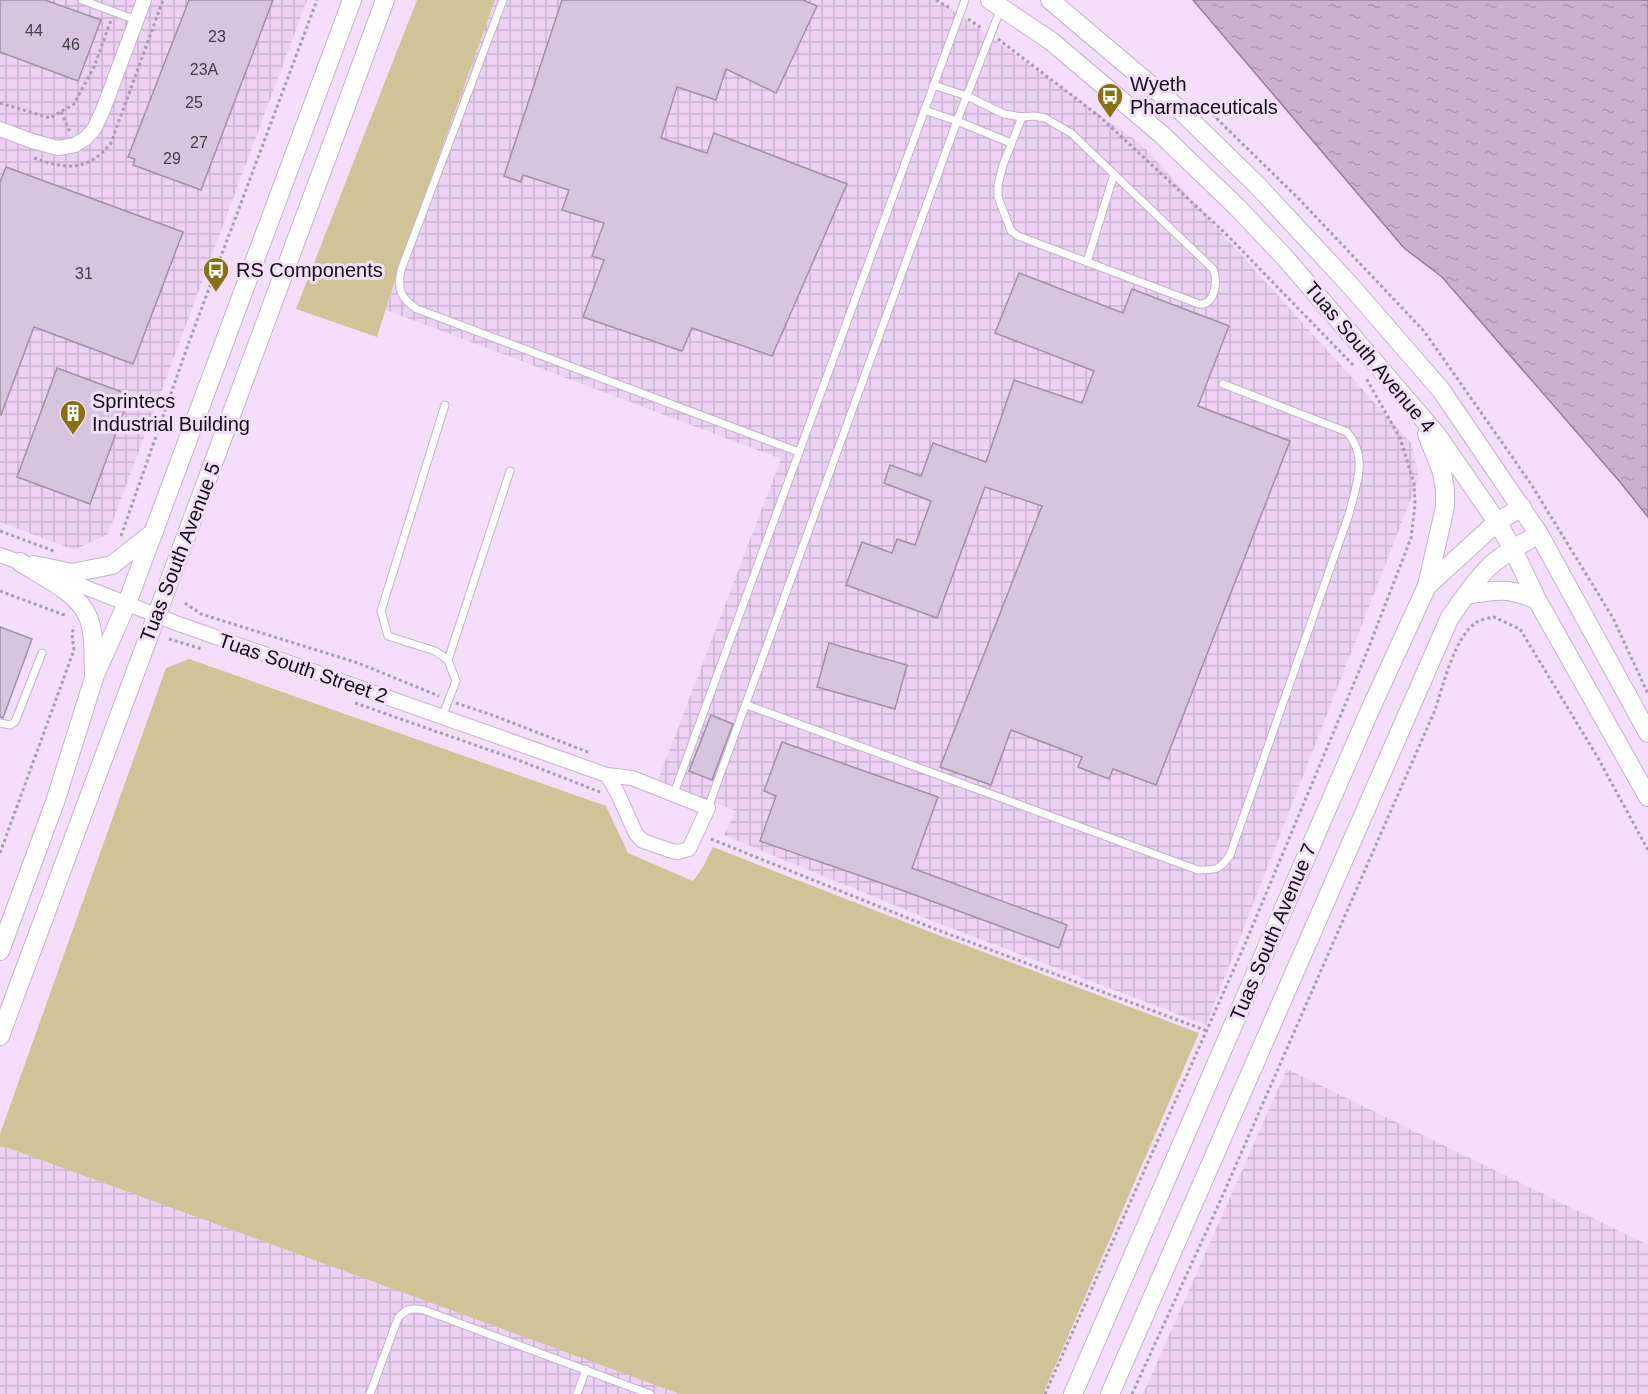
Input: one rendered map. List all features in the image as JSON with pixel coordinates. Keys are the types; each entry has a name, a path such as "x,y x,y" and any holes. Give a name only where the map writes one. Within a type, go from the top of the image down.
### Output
{"street":[{"path":"0,129 58,148 75,145 86,138 94,129 103,110 144,0"},
{"name":"Tuas South Avenue 5","path":"0,951 55,802 95,675 127,603 352,0"},
{"name":"Tuas South Avenue 5","path":"0,1036 386,0"},
{"name":"Tuas South Avenue 4","path":"1050,0 1180,110 1257,185 1334,268 1441,390 1539,534 1648,733"},
{"name":"Tuas South Avenue 4","path":"999,2 1051,40 1161,134 1237,207 1287,260 1437,435 1513,549 1537,600 1648,797"},
{"path":"1420,415 1442,472 1445,490 1445,507 1427,586"},
{"name":"Tuas South Avenue 7","path":"1073,1394 1365,720 1427,586 1497,522 1522,507"},
{"path":"20,562 72,573 112,565 154,532"},
{"name":"Tuas South Avenue 7","path":"1110,1394 1450,617 1489,567 1513,549 1539,534"},
{"name":"Tuas South Street 2","path":"0,555 156,616 607,775 632,778 708,808"},
{"path":"20,562 68,592 84,608 89,619 95,675"},
{"path":"1466,595 1489,591 1510,591 1519,592 1537,600"},
{"path":"607,775 636,834 643,841 672,851 689,849 708,808"}],"lane":[{"path":"82,0 136,20"},
{"path":"503,0 401,270 399,280 406,302 417,309 799,452"},
{"path":"674,793 965,0"},
{"path":"708,808 957,121 991,34 999,2"},
{"path":"933,85 967,96 1004,114 1046,118 1071,133 1213,269 1216,277 1210,301 1203,305 1199,304 1018,236 1011,231 998,197 998,185 1003,165 1022,117"},
{"path":"924,110 1011,143"},
{"path":"1087,262 1114,174"},
{"path":"747,705 1198,870 1214,870 1223,865 1230,855 1349,514 1360,469 1359,453 1355,441 1347,432 1223,384"},
{"path":"442,717 456,681 448,660 435,651 388,636 381,611 445,405"},
{"path":"448,660 510,471"},
{"path":"0,723 10,725 15,722 42,653"},
{"path":"370,1394 398,1318 411,1309 424,1310 650,1394"},
{"path":"576,1394 586,1369"}],"path":[{"path":"116,542 121,536 189,342 317,0"},
{"path":"936,0 991,34 1099,116 1224,232 1356,368"},
{"path":"0,103 50,118 74,104 94,67 114,12"},
{"path":"1045,1394 1245,944 1367,652 1411,538 1415,505 1413,483 1400,438 1364,376"},
{"path":"0,531 63,554"},
{"path":"0,591 76,620 72,634 74,650 0,853"},
{"path":"1132,1394 1218,1206 1430,720 1456,649 1465,632 1477,622 1494,617 1520,628 1598,758 1648,850"},
{"path":"169,639 207,650"},
{"path":"349,700 588,786 598,790 606,797"},
{"path":"707,846 711,839 935,929 1207,1031"}],"shaded area":[{"path":"0,0 307,0 108,534 74,550 0,522"},
{"path":"417,0 495,0 397,273 377,337 296,309"},
{"path":"495,0 938,0 1142,145 1411,443 1419,478 1206,1025 940,924 724,835 736,811 658,780 781,459 386,310 397,273"},
{"path":"189,659 606,806 628,853 693,881 713,847 1199,1033 1043,1394 680,1394 0,1145 0,1134 166,668"},
{"path":"1287,1069 1648,1245 1648,1394 1143,1394"},
{"path":"0,1145 680,1394 0,1394"}],"water":[{"path":"1193,0 1648,0 1648,517 1442,277 1404,248"}],"building":[{"path":"0,0 45,0 101,20 78,81 0,52"},
{"path":"189,0 273,0 201,190 133,165 135,159 128,157"},
{"path":"562,0 803,0 817,6 776,93 726,69 716,100 677,87 661,138 707,153 714,133 847,184 772,356 692,328 682,351 583,317 604,260 592,256 604,223 562,210 569,190 523,175 521,182 504,176"},
{"path":"6,167 183,232 133,364 34,327 0,415 0,182"},
{"path":"1019,273 1123,313 1132,289 1229,326 1198,406 1290,441 1156,785 1113,769 1109,779 1078,767 1082,757 1011,730 991,785 940,767 1042,506 985,487 937,618 846,585 862,542 892,553 897,539 915,545 931,501 884,483 890,465 921,476 933,443 986,462 1014,380 1082,403 1094,371 995,333"},
{"name":"Sprintecs Industrial Building","path":"57,368 130,395 90,504 17,477"},
{"path":"0,627 32,639 3,718 0,717"},
{"path":"829,643 907,665 895,709 817,687"},
{"path":"711,715 733,724 712,780 689,771"},
{"path":"782,742 938,797 912,868 1067,925 1059,948 760,841 776,796 764,791"}],"place":[{"name":"Wyeth Pharmaceuticals","path":"1110,119"},
{"name":"RS Components","path":"216,293"},
{"name":"Sprintecs Industrial Building","path":"73,436"}]}
